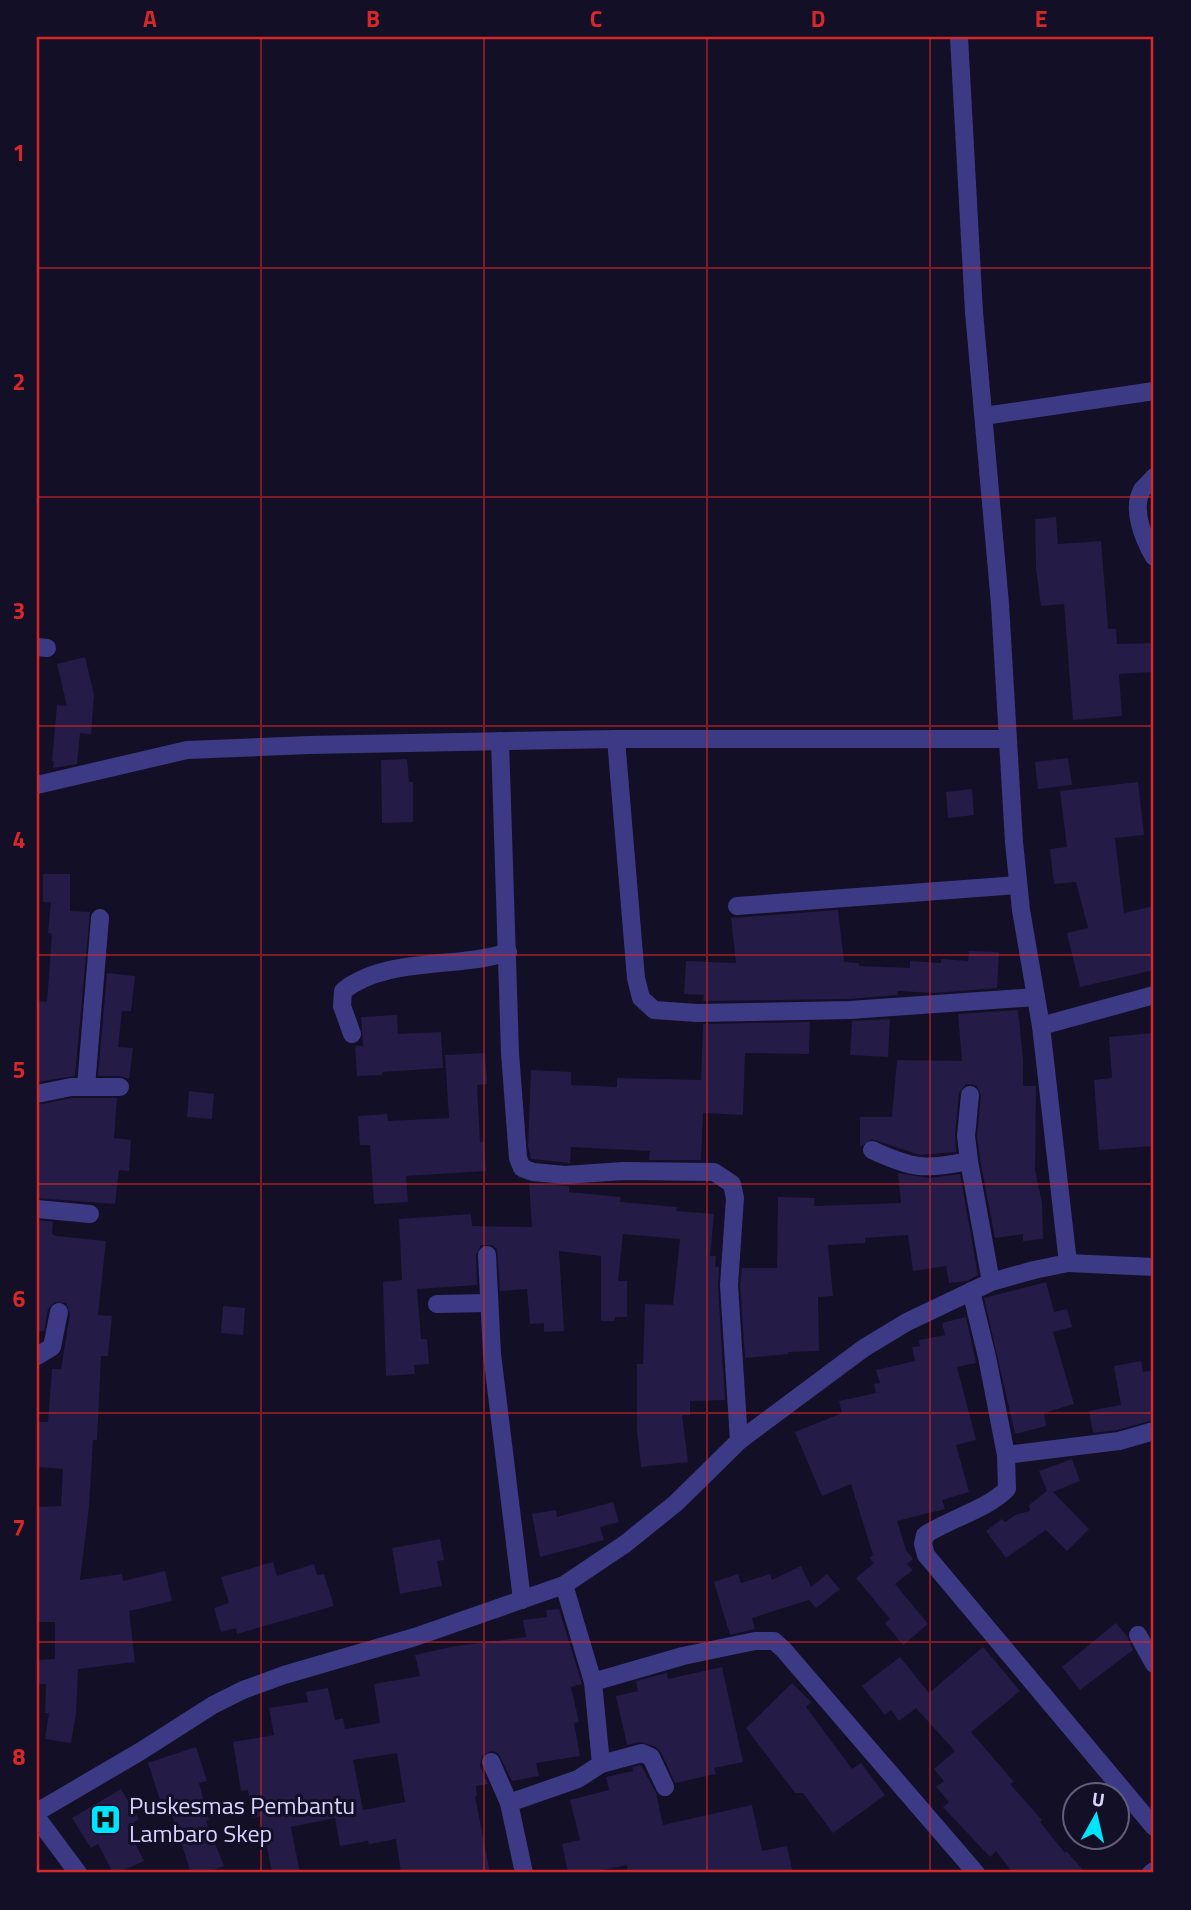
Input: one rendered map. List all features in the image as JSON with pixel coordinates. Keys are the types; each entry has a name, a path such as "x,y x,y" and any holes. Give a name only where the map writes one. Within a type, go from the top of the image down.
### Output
{"street":[{"path":"959,37 974,312 1000,604 1018,885 1041,1026 1068,1263"},
{"path":"984,416 1154,391"},
{"path":"1154,477 1142,491 1138,505 1145,541 1154,557"},
{"path":"37,785 187,750 617,739 1007,739"},
{"path":"617,739 636,978 641,998 654,1010 697,1013 850,1010 1036,997"},
{"path":"500,741 510,1054 518,1158 522,1168 533,1172 565,1175 623,1171 714,1172 732,1184 735,1198 729,1285 739,1441"},
{"path":"737,906 1018,885"},
{"path":"86,1086 100,918"},
{"path":"352,1034 342,1006 343,991 353,983 432,962 478,960 508,952"},
{"path":"1041,1026 1154,996"},
{"path":"37,1094 86,1086 120,1087"},
{"path":"970,1095 966,1136 968,1161 991,1282"},
{"path":"872,1150 905,1165 946,1166 968,1161"},
{"path":"37,1209 90,1214"},
{"path":"487,1255 492,1354 522,1600"},
{"path":"37,1812 243,1690 284,1675 415,1637 564,1585 625,1544 676,1503 739,1441 864,1348 907,1322 991,1282 1034,1270 1068,1263 1154,1268"},
{"path":"971,1291 1006,1455 1007,1489 999,1497 943,1523 925,1535 923,1544 926,1555 1154,1827"},
{"path":"437,1304 489,1303"},
{"path":"37,1356 52,1347 59,1312"},
{"path":"1006,1455 1119,1441 1154,1430"},
{"path":"564,1585 593,1682 601,1764"},
{"path":"1138,1635 1154,1664"},
{"path":"593,1682 683,1656 755,1641 774,1641 783,1648 976,1873"},
{"path":"509,1803 578,1779 601,1764 642,1753 651,1757 665,1787"},
{"path":"491,1762 509,1803 524,1873"},
{"path":"37,1818 78,1873"}],"building":[{"path":"1056,517 1058,544 1101,541 1108,629 1116,629 1117,644 1154,643 1154,672 1119,674 1122,716 1073,720 1064,604 1041,606 1036,568 1035,519"},
{"path":"85,657 94,695 91,734 80,733 77,764 53,768 57,705 67,706 57,664"},
{"path":"1068,758 1072,785 1038,789 1035,762"},
{"path":"407,759 409,782 413,782 413,822 382,823 381,760"},
{"path":"1138,782 1144,835 1115,838 1124,913 1154,906 1154,970 1080,987 1067,933 1088,928 1076,882 1054,884 1050,849 1067,847 1060,791"},
{"path":"972,789 974,815 948,818 946,792"},
{"path":"43,874 70,874 70,911 90,912 75,1076 37,1082 37,1001 47,1002 52,934 48,933 51,902 43,902"},
{"path":"838,910 844,962 859,963 859,966 910,968 910,961 968,961 969,951 999,952 997,988 935,993 898,991 897,995 849,999 703,1001 704,995 684,994 686,961 736,963 731,918"},
{"path":"107,973 135,976 131,1011 122,1011 118,1047 133,1048 129,1079 120,1076 98,1076"},
{"path":"1018,1010 1023,1086 1036,1086 1035,1170 1042,1203 1043,1239 1023,1241 1023,1234 995,1238 977,1136 981,1095 976,1085 966,1084 959,1093 956,1152 920,1155 872,1139 860,1147 860,1117 892,1117 897,1060 962,1061 958,1014"},
{"path":"397,1015 398,1034 441,1032 443,1068 357,1076 355,1046 363,1046 361,1017"},
{"path":"890,1019 888,1057 850,1055 852,1021"},
{"path":"810,1022 809,1054 745,1053 743,1115 703,1113 701,1160 649,1160 650,1151 571,1147 570,1163 531,1159 528,1146 531,1070 571,1072 571,1085 617,1087 617,1078 701,1080 703,1024"},
{"path":"1154,1033 1154,1146 1099,1150 1094,1080 1112,1078 1109,1037"},
{"path":"485,1053 487,1084 477,1085 480,1142 484,1141 486,1171 406,1176 408,1202 374,1204 370,1145 360,1145 358,1116 387,1114 388,1121 449,1118 445,1055"},
{"path":"189,1091 214,1094 212,1119 187,1117"},
{"path":"72,1098 117,1098 114,1138 131,1140 129,1171 119,1170 115,1204 37,1198 37,1105"},
{"path":"898,1173 929,1178 960,1174 978,1275 967,1281 949,1283 946,1266 913,1271 908,1235 865,1238 865,1243 828,1245 833,1296 818,1297 819,1351 745,1358 740,1285 742,1268 777,1268 778,1197 815,1198 814,1206 901,1203"},
{"path":"529,1183 569,1186 569,1192 621,1197 620,1202 677,1207 676,1211 714,1214 710,1256 716,1256 715,1267 719,1267 725,1400 690,1401 690,1415 682,1415 688,1462 641,1467 637,1430 637,1364 643,1364 645,1304 673,1305 680,1239 623,1234 618,1281 627,1281 627,1317 615,1317 615,1321 601,1321 601,1256 559,1251 564,1331 544,1332 544,1323 530,1324 527,1289 500,1291 497,1249 492,1245 481,1245 476,1255 477,1285 417,1289 421,1339 427,1339 429,1364 414,1365 415,1374 386,1376 383,1282 402,1280 399,1219 471,1214 472,1226 532,1227"},
{"path":"37,1220 53,1222 52,1234 56,1236 106,1241 98,1315 112,1316 108,1356 101,1356 97,1440 93,1440 89,1507 80,1580 122,1574 123,1581 165,1571 172,1601 129,1611 135,1662 78,1669 76,1714 71,1743 45,1739 49,1713 45,1713 46,1684 37,1684 37,1660 55,1659 55,1622 37,1622 37,1507 61,1506 63,1469 37,1467 37,1422 48,1422 52,1369 61,1369 70,1314 66,1303 55,1302 48,1309 44,1331 37,1331"},
{"path":"1046,1282 1054,1312 1067,1309 1072,1327 1053,1332 1074,1404 1044,1413 1046,1426 1015,1434 984,1298"},
{"path":"223,1306 245,1308 243,1335 221,1333"},
{"path":"966,1317 976,1363 957,1367 976,1440 956,1445 969,1492 942,1500 945,1509 897,1521 906,1550 913,1559 907,1564 913,1570 895,1584 928,1624 903,1645 885,1623 890,1619 856,1578 874,1563 869,1558 873,1555 851,1484 822,1496 795,1432 842,1413 839,1401 876,1393 874,1384 880,1383 876,1370 915,1361 912,1347 920,1346 919,1340 945,1335 942,1323"},
{"path":"1141,1361 1143,1372 1154,1370 1154,1420 1093,1433 1089,1411 1121,1405 1114,1366"},
{"path":"1072,1459 1080,1481 1053,1492 1089,1529 1067,1551 1046,1530 1006,1558 986,1531 1002,1519 1005,1522 1015,1515 1030,1511 1029,1505 1047,1491 1039,1471"},
{"path":"613,1502 619,1522 600,1527 604,1540 540,1557 532,1514 556,1510 557,1517"},
{"path":"440,1539 444,1560 437,1561 442,1586 400,1594 392,1548"},
{"path":"273,1562 277,1576 314,1564 317,1575 324,1574 334,1606 237,1634 236,1628 221,1632 214,1608 229,1603 221,1577"},
{"path":"801,1566 811,1587 827,1574 840,1589 816,1608 809,1600 752,1618 755,1629 730,1635 714,1582 738,1574 741,1583 770,1574 772,1580"},
{"path":"559,1609 582,1684 571,1687 579,1722 574,1723 580,1756 536,1763 539,1776 512,1781 498,1753 492,1751 482,1755 480,1766 488,1784 476,1786 475,1796 490,1873 401,1873 396,1839 340,1846 335,1818 291,1827 300,1873 272,1873 261,1816 253,1818 248,1790 241,1791 233,1742 274,1735 269,1708 308,1702 306,1692 328,1688 335,1720 343,1718 345,1729 380,1723 374,1684 420,1676 415,1655 450,1647 526,1637 523,1620 547,1617 546,1610","holes":["397,1753 405,1802 363,1810 353,1760"]},
{"path":"1116,1623 1127,1636 1133,1650 1080,1690 1062,1667"},
{"path":"983,1647 1020,1691 971,1732 1014,1782 1010,1784 1042,1820 1040,1822 1062,1850 1086,1873 1013,1873 996,1851 990,1857 943,1807 949,1802 936,1787 944,1781 934,1769 955,1751 916,1708 899,1721 891,1710 885,1715 862,1686 900,1657 929,1693"},
{"path":"722,1667 743,1762 714,1768 716,1774 675,1783 656,1747 640,1742 627,1745 616,1696 638,1691 636,1681 667,1673 668,1679"},
{"path":"792,1683 811,1702 806,1707 852,1769 861,1763 885,1795 833,1833 803,1793 795,1793 746,1728"},
{"path":"196,1747 207,1781 199,1783 209,1820 206,1821 224,1866 206,1873 191,1873 168,1802 162,1806 148,1763"},
{"path":"641,1765 656,1793 663,1825 752,1805 762,1851 787,1846 793,1873 628,1873 627,1865 589,1873 568,1873 562,1844 580,1840 570,1800 609,1790 606,1777 633,1771 632,1767"},
{"name":"Puskesmas Pembantu Lambaro Skep","path":"121,1789 139,1819 127,1827 144,1861 113,1873 98,1844 91,1848 72,1818"}],"place":[{"name":"Puskesmas Pembantu Lambaro Skep","path":"106,1819"}]}
